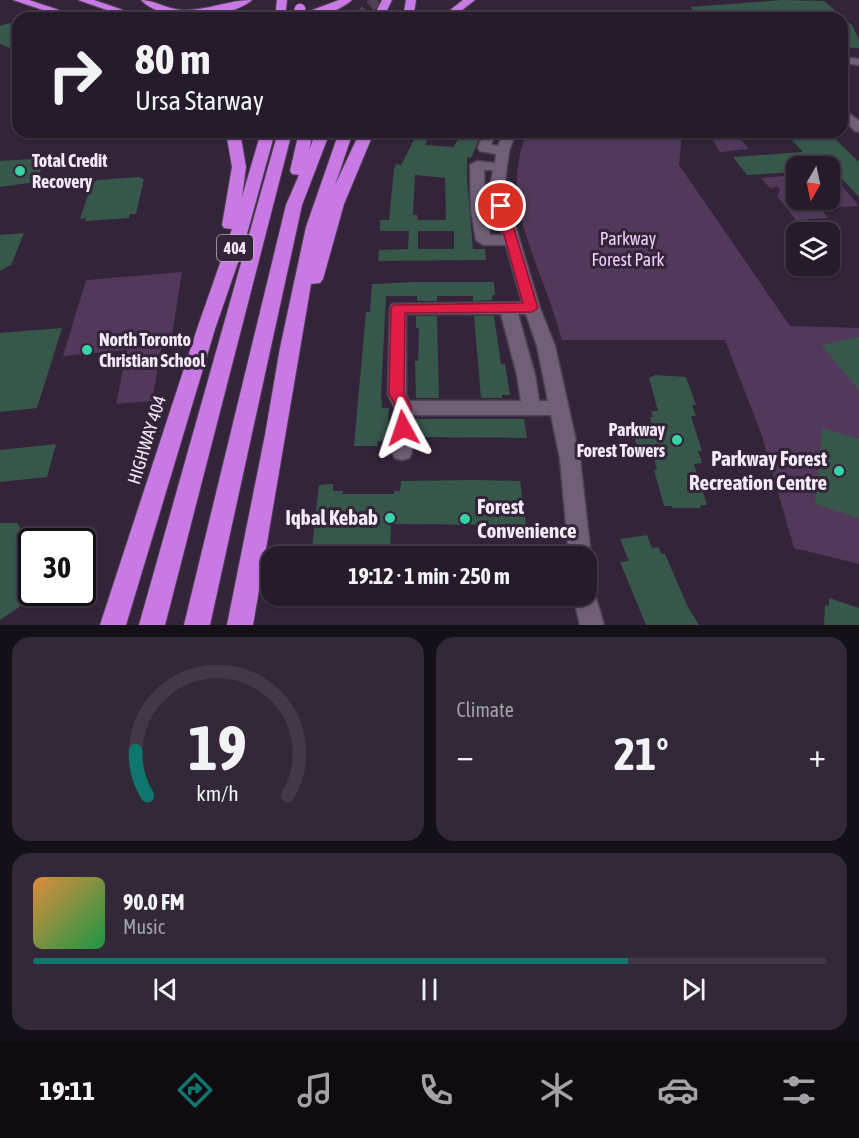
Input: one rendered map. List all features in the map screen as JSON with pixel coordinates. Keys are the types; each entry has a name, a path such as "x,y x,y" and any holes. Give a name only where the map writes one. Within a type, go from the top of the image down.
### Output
{"highway":[{"path":"18,0 58,12"},
{"path":"69,0 98,12"},
{"path":"83,0 122,12"},
{"path":"117,0 144,12"},
{"path":"146,0 161,9 186,12"},
{"path":"201,12 227,8 247,0"},
{"path":"299,11 326,10 347,0"},
{"path":"453,12 470,0"},
{"path":"206,329 236,196 239,167 234,138"},
{"name":"HIGHWAY 404","path":"113,625 206,329 235,248 266,138"},
{"name":"404","path":"152,625 283,138"},
{"path":"197,625 294,205 297,166 304,138"},
{"path":"294,205 321,138"},
{"path":"240,625 314,227 344,138"},
{"path":"336,161 349,138"},
{"path":"276,435 315,274 336,203 352,160 364,138"}],"street":[{"path":"848,118 859,128"},
{"path":"488,138 484,147 503,151"},
{"path":"508,138 496,189 532,308 546,346 557,408 570,459 579,546"},
{"path":"500,167 477,165 478,210 483,240 511,240"},
{"path":"402,452 404,408 397,394 398,308 532,308"},
{"path":"508,309 526,375 531,408"},
{"path":"404,408 557,408"},
{"path":"587,606 592,625"}],"green space":[{"name":"Parkway Forest Park","path":"525,138 681,138 679,165 790,326 859,328 859,564 794,548 762,436 725,340 562,340 519,208 517,172"},
{"path":"712,138 739,138 749,149 720,152"},
{"path":"786,176 786,207 777,196 780,190 778,187 770,188 761,178"},
{"path":"840,184 859,206 840,207"},
{"path":"788,210 822,210 828,218 796,220"},
{"path":"182,272 170,348 161,349 152,401 116,404 127,350 63,356 86,280"}],"building":[{"path":"783,0 824,1 837,12 695,12 690,7"},
{"path":"848,22 859,40 859,48 848,47"},
{"path":"12,24 12,49 0,44 0,26"},
{"path":"415,138 428,138 425,145 454,147 458,138 479,138 471,158 467,157 467,180 473,249 485,249 486,260 378,261 379,250 408,249 409,231 380,231 380,220 389,220 396,164 401,165","holes":["415,175 445,178 446,220 418,220 417,215 413,215","418,231 454,231 454,249 418,249"]},
{"path":"790,138 834,138 859,162 859,197 840,177 840,156 786,156 786,173 747,175 733,157 803,152"},
{"name":"Total Credit Recovery","path":"46,158 36,182 0,187 0,161"},
{"path":"139,177 144,179 136,214 130,214 129,218 85,221 86,218 80,219 92,183 98,180"},
{"path":"24,233 11,265 0,271 0,235"},
{"path":"494,282 495,295 492,295 492,300 473,301 473,296 437,296 437,301 417,301 417,296 386,296 381,394 382,408 389,408 387,441 378,441 377,446 354,446 366,312 370,312 372,284"},
{"path":"416,316 437,316 439,398 416,398 415,361 418,361 419,328 416,328"},
{"path":"474,316 494,316 501,364 505,364 510,395 502,395 502,398 481,398"},
{"path":"62,328 37,408 0,412 0,333"},
{"path":"859,337 859,390 821,345"},
{"name":"Parkway Forest Towers","path":"655,375 686,377 696,405 692,405 696,416 691,416 702,451 698,451 702,463 694,464 707,505 700,505 701,508 664,506 654,470 657,470 651,446 637,446 634,434 654,434 651,411 658,411 649,378"},
{"path":"415,419 524,419 527,438 415,437"},
{"name":"Parkway Forest Recreation Centre","path":"822,428 859,439 859,518 815,504"},
{"path":"56,444 47,477 0,482 0,450"},
{"path":"401,481 520,481 526,525 391,524 390,546 312,546 319,485 333,484 333,491 343,491 342,494 394,494 394,491 400,491"},
{"path":"0,523 17,523 21,528 18,528 18,606 20,606 0,620"},
{"path":"647,535 652,548 658,547 662,554 665,554 688,607 699,625 646,625 620,562 629,561 620,539"},
{"path":"829,598 859,608 859,625 824,625 825,605 829,606"}],"tunnel":[{"path":"364,12 377,0"}],"place":[{"name":"Total Credit Recovery","path":"20,171"},
{"name":"North Toronto Christian School","path":"87,350"},
{"name":"Parkway Forest Towers","path":"677,440"},
{"name":"Parkway Forest Recreation Centre","path":"839,471"},
{"name":"Iqbal Kebab","path":"390,518"},
{"name":"Forest Convenience","path":"465,519"}],"route":[{"path":"403,428 404,406 397,394 398,308 532,308 501,206"}]}
